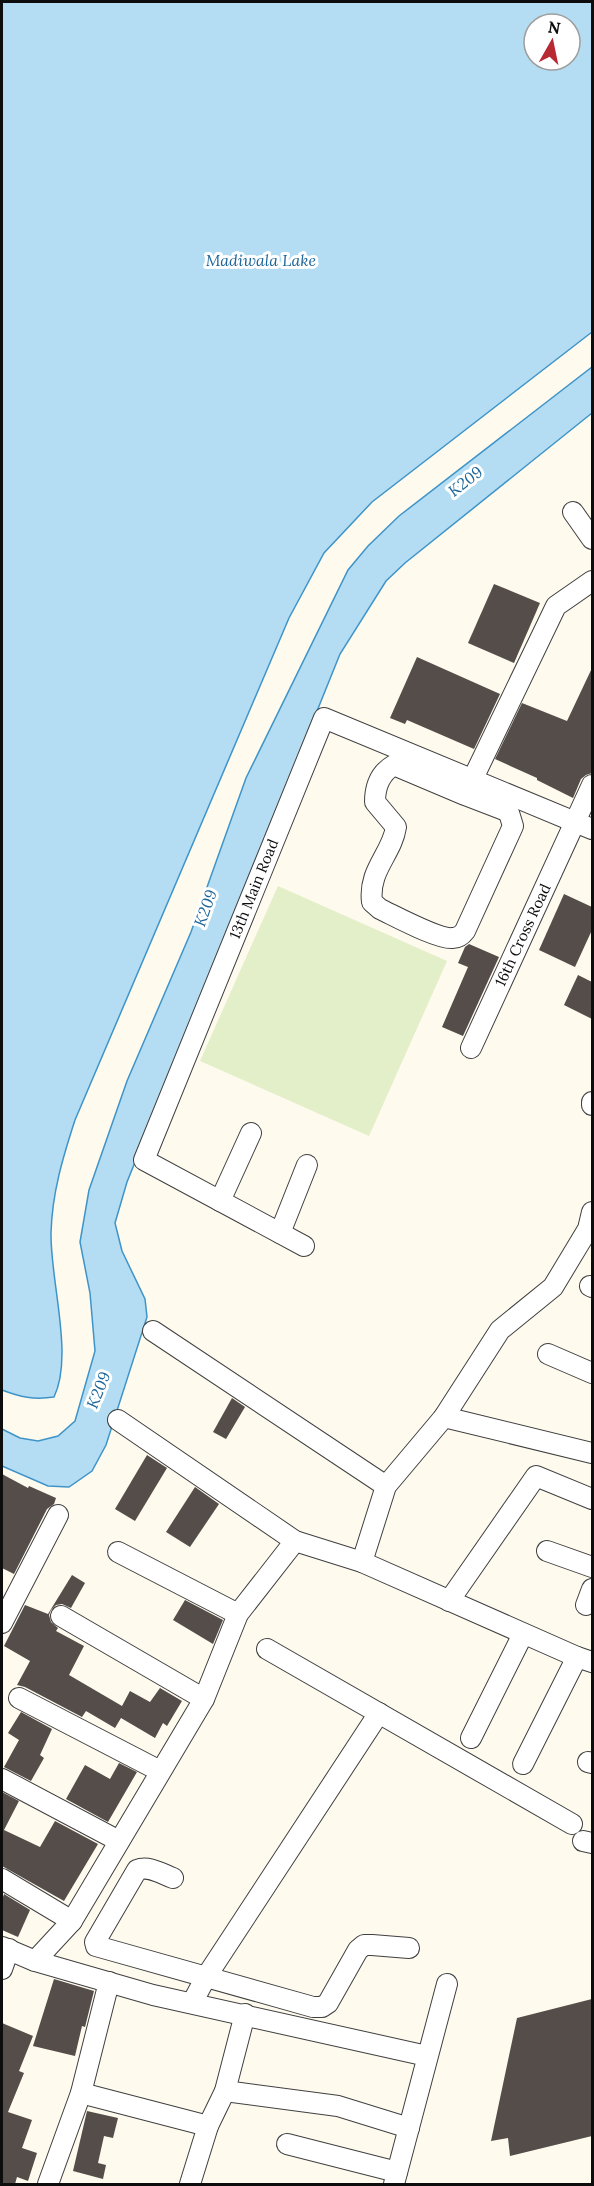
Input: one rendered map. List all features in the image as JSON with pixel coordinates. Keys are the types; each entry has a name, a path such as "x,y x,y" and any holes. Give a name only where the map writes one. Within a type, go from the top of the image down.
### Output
{"street":[{"path":"573,512 592,538"},
{"path":"469,787 556,606 592,581"},
{"name":"13th Main Road","path":"304,1246 144,1160 324,718 469,787 584,825"},
{"path":"394,765 469,787 509,813 513,826 465,931 452,939 380,909 372,902 373,880 395,835 396,827 390,817 375,802 375,790 385,770 394,765"},
{"name":"16th Cross Road","path":"471,1048 584,825 592,785"},
{"path":"220,1201 251,1132"},
{"path":"280,1233 307,1165"},
{"path":"362,1562 386,1486 444,1417 500,1330 553,1287 588,1229 592,1212"},
{"path":"153,1331 386,1486"},
{"path":"548,1354 592,1373"},
{"path":"444,1417 592,1453"},
{"path":"118,1420 295,1541 362,1562 585,1660 523,1764"},
{"path":"449,1601 536,1476 592,1499"},
{"path":"2,1623 58,1515"},
{"path":"35,1961 72,1921 204,1699 238,1614 295,1541"},
{"path":"547,1551 592,1567"},
{"path":"118,1552 238,1614"},
{"path":"61,1616 204,1699"},
{"path":"471,1738 523,1634"},
{"path":"267,1649 572,1824"},
{"path":"19,1698 160,1771"},
{"path":"192,2003 206,1977 379,1713"},
{"path":"2,1779 119,1841"},
{"path":"172,1878 150,1869 137,1870 94,1944 313,2007 322,2007 328,2003 358,1950 364,1945 409,1948"},
{"path":"2,1879 72,1921"},
{"path":"2,1969 5,1948 35,1961 153,1995 427,2056"},
{"path":"153,1995 156,1975 163,1965"},
{"path":"48,2184 81,2093 109,1982"},
{"path":"287,2144 396,2178 447,1984"},
{"path":"190,2184 208,2126 225,2091 245,2014"},
{"path":"225,2091 338,2106 409,2128"},
{"path":"81,2093 208,2126"}],"green space":[{"path":"278,886 447,961 369,1136 200,1061"}],"water":[{"name":"Madiwala Lake","path":"2,2 592,2 592,332 372,502 324,553 289,618 75,1120 59,1175 53,1204 51,1233 62,1339 60,1380 54,1397 27,1397 2,1390"},
{"name":"K209","path":"592,367 592,413 405,563 386,581 340,654 127,1182 115,1223 122,1251 145,1299 147,1317 106,1445 92,1471 69,1487 48,1486 2,1466 2,1429 20,1438 38,1441 58,1436 75,1421 95,1351 90,1293 80,1242 89,1190 127,1081 191,932 246,778 348,570 368,546 399,516"}],"building":[{"path":"494,584 540,603 514,663 468,643"},
{"path":"417,657 500,694 474,749 407,720 405,724 390,718"},
{"path":"592,668 592,773 581,779 573,798 495,759 522,703 567,721"},
{"path":"564,894 592,907 592,930 575,967 539,950"},
{"path":"469,944 499,957 463,1036 442,1027 468,967 458,963 465,947"},
{"path":"578,975 592,982 592,1019 564,1005"},
{"path":"232,1398 245,1407 226,1439 213,1432"},
{"path":"147,1455 167,1468 135,1521 115,1509"},
{"path":"2,1474 28,1488 29,1486 56,1498 54,1504 47,1509 14,1574 2,1568"},
{"path":"195,1487 219,1504 190,1547 166,1532"},
{"path":"72,1575 85,1583 71,1608 62,1604 56,1605 49,1615 51,1622 58,1628 56,1631 84,1646 69,1675 122,1706 130,1691 150,1702 160,1688 182,1701 167,1726 163,1723 155,1738 121,1718 115,1728 86,1711 82,1717 17,1685 30,1661 4,1646 25,1605 48,1614"},
{"path":"185,1600 223,1620 213,1644 173,1620"},
{"path":"21,1712 52,1729 40,1755 44,1758 31,1781 4,1767 19,1740 8,1733"},
{"path":"119,1763 137,1772 108,1822 66,1799 85,1765 110,1779"},
{"path":"2,1792 19,1801 4,1830 40,1847 55,1821 98,1844 64,1901 2,1866"},
{"path":"4,1894 30,1910 18,1937 2,1930"},
{"path":"54,1979 94,1991 75,2056 33,2046"},
{"path":"592,1999 592,2136 510,2156 508,2138 491,2141 517,2018"},
{"path":"2,2023 33,2036 19,2071 24,2073 8,2112 32,2120 22,2148 37,2153 28,2181 17,2177 15,2184 2,2184"},
{"path":"87,2111 118,2118 113,2138 104,2136 98,2163 106,2165 103,2179 73,2171"}]}
